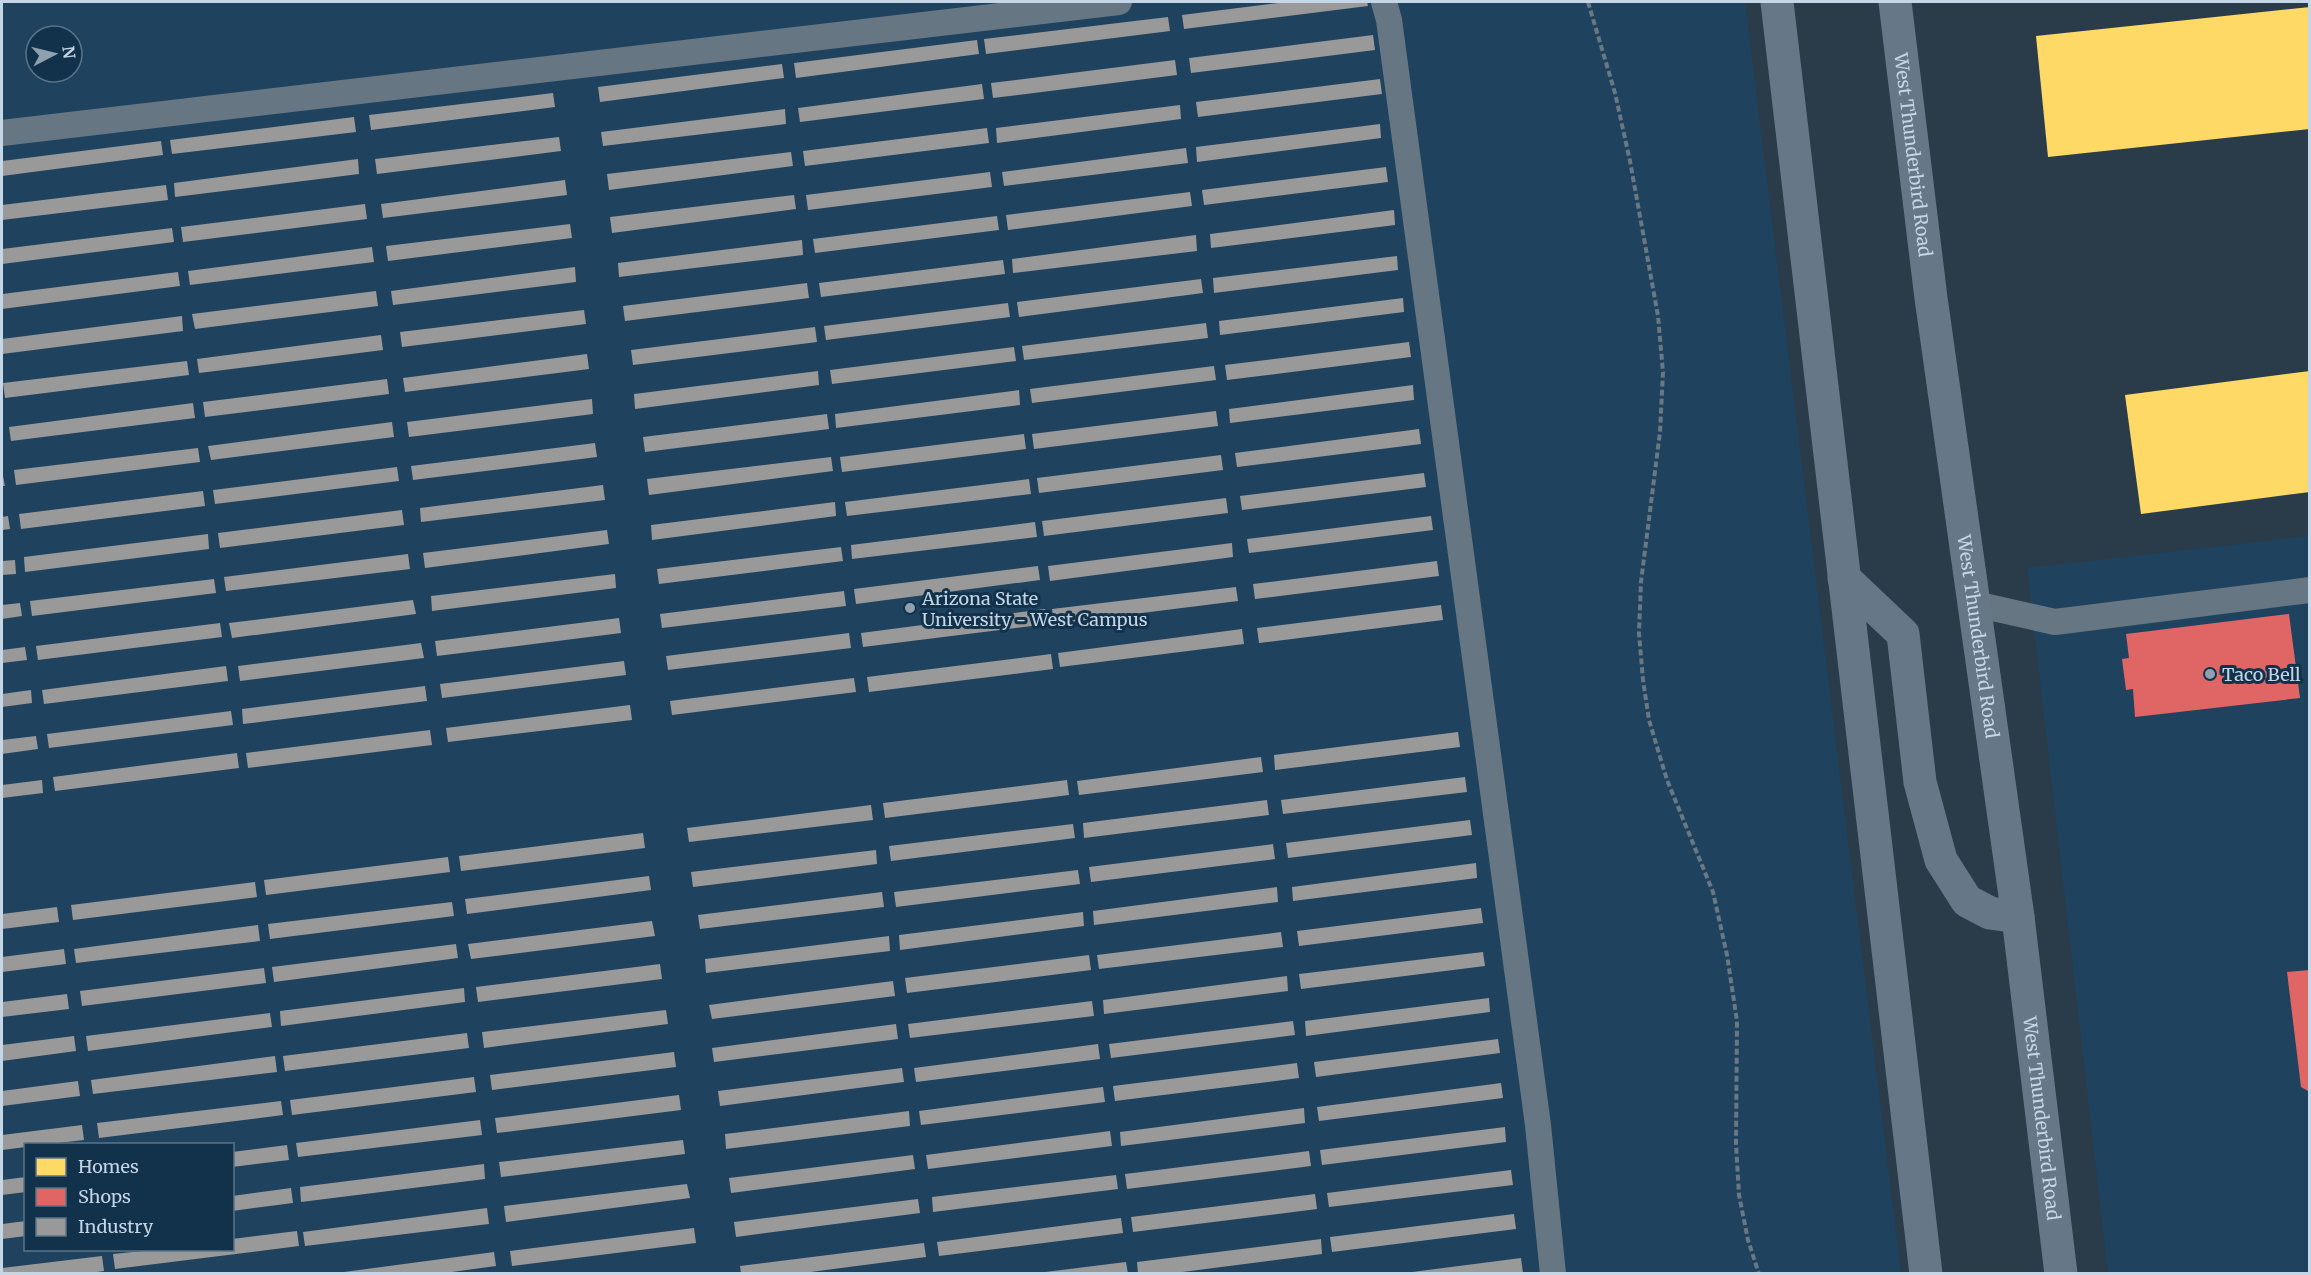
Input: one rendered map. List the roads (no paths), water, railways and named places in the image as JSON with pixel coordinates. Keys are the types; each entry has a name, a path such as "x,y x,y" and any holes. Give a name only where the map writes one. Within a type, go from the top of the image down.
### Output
{"main road":[{"path":"1777,2 1926,1274"},
{"name":"West Thunderbird Road","path":"1895,2 1931,298 2018,917 2061,1274"},
{"path":"1844,578 1903,634 1920,782 1941,860 1967,901 1990,913 2018,917"}],"lane":[{"path":"2,133 1119,2"},
{"path":"1384,2 1389,20 1536,1113 1552,1247 1553,1274"},
{"path":"1975,604 2055,622 2310,590"}],"place":[{"name":"Arizona State University - West Campus","path":"910,608"},
{"name":"Taco Bell","path":"2210,674"}]}
